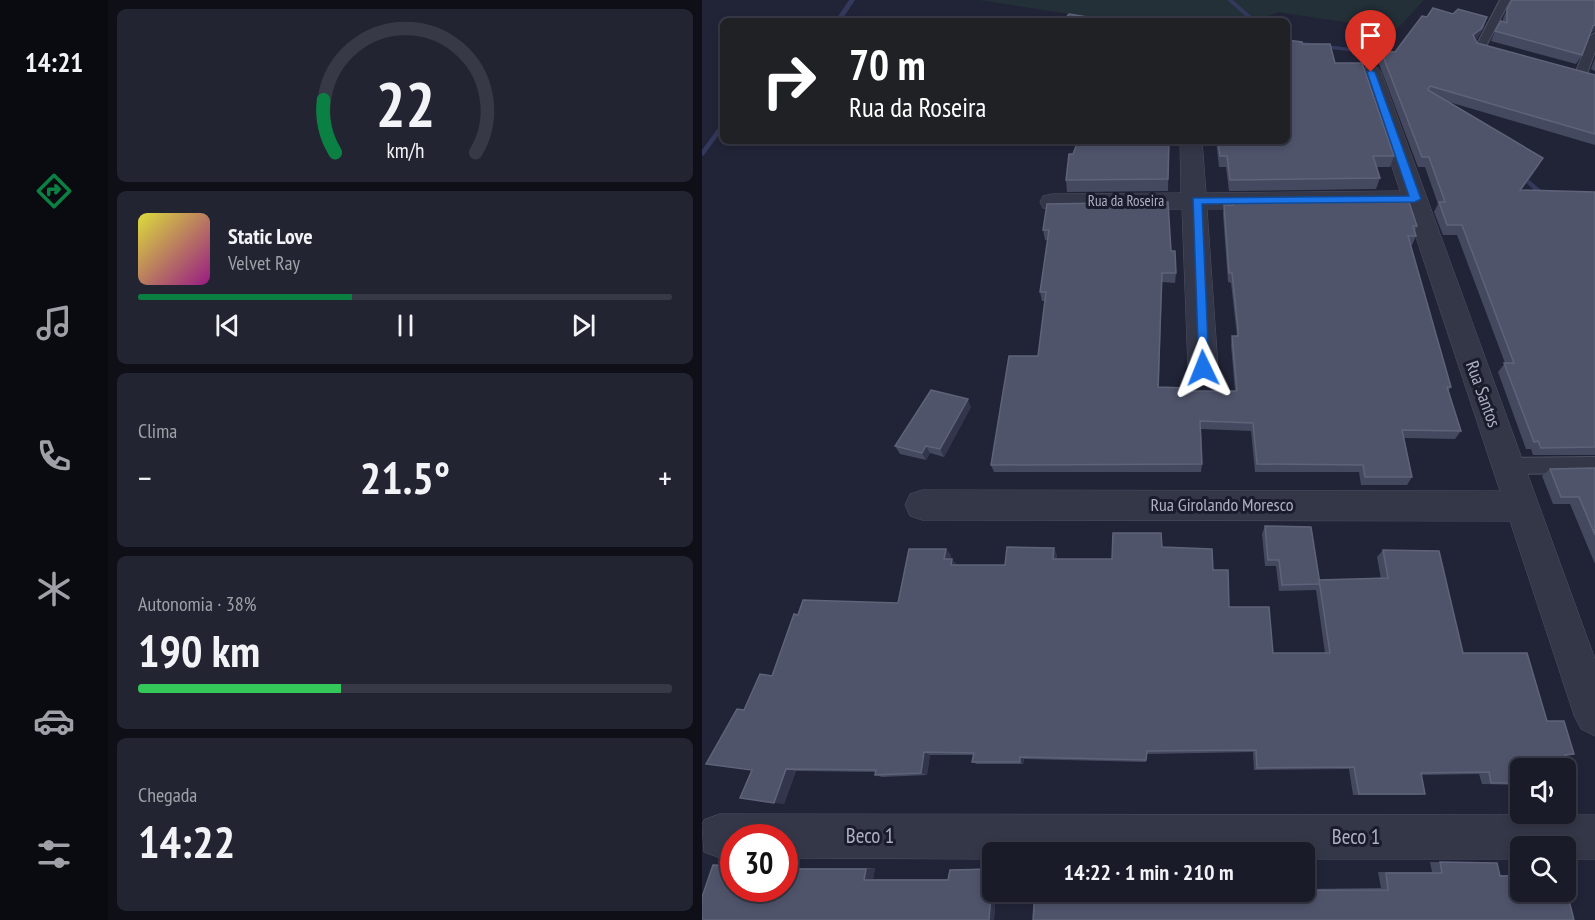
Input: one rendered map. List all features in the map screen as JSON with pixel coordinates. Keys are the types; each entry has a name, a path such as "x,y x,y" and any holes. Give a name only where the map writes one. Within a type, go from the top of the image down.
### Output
{"street":[{"path":"1481,46 1503,52"},
{"path":"1558,68 1588,76"},
{"name":"Rua Santos","path":"1371,72 1595,715"},
{"path":"1191,144 1203,368"},
{"name":"Rua da Roseira","path":"1052,202 1415,199"},
{"name":"Rua Girolando Moresco","path":"922,505 1522,506"},
{"name":"Beco 1","path":"798,836 1595,837"}],"lane":[{"path":"1481,46 1505,0"},
{"path":"1588,76 1595,36"},
{"path":"1509,466 1595,465"}],"shaded area":[{"path":"979,0 1424,0 1396,30 1278,12 1264,18 1095,18"}],"building":[{"path":"1512,0 1595,0 1595,25 1582,55 1495,31 1501,21 1507,23 1507,9"},
{"path":"1433,8 1453,14 1458,9 1487,17 1481,29 1473,35 1477,43 1595,75 1595,134 1430,86 1428,90 1543,158 1520,190 1595,192 1595,447 1541,448 1538,441 1534,442 1504,363 1514,363 1462,225 1447,225 1439,202 1445,202 1429,157 1422,157 1381,51 1395,52 1422,16 1427,17"},
{"path":"1069,14 1094,18 1066,18"},
{"path":"1290,40 1302,42 1302,44 1330,44 1335,63 1362,63 1394,156 1373,156 1380,178 1230,180 1227,156 1220,156 1218,144 1290,144"},
{"path":"1077,144 1169,144 1168,179 1066,180 1069,154 1073,154"},
{"path":"1385,200 1386,202 1409,202 1417,226 1413,226 1416,236 1408,236 1451,387 1447,387 1461,431 1402,430 1412,477 1365,477 1363,465 1257,464 1253,423 1200,421 1202,464 991,465 1009,356 1038,356 1046,292 1040,292 1049,230 1043,230 1047,204 1168,202 1171,251 1175,251 1176,273 1162,273 1158,387 1187,388 1187,391 1237,391 1232,336 1238,336 1238,329 1232,273 1229,273 1224,205 1233,205 1232,201"},
{"path":"931,390 968,399 940,449 926,446 922,453 895,446"},
{"path":"1595,468 1595,535 1579,497 1561,497 1550,469"},
{"path":"1265,526 1311,527 1320,584 1282,585 1279,560 1268,560"},
{"path":"1113,533 1161,533 1162,547 1212,549 1213,570 1228,570 1229,607 1269,607 1273,653 1330,653 1319,580 1388,578 1383,550 1439,551 1463,653 1527,653 1547,721 1564,721 1574,754 1565,755 1566,758 1510,758 1510,783 1491,783 1489,772 1421,773 1425,794 1359,794 1354,767 1257,768 1256,750 1147,751 1146,760 1020,757 1020,762 972,762 974,753 924,752 921,773 875,775 876,770 786,769 774,803 740,798 752,770 706,764 737,709 744,710 760,674 772,676 794,614 798,615 803,600 898,603 909,549 946,549 944,559 952,559 951,565 1005,565 1007,547 1054,548 1053,559 1112,559"},
{"path":"1440,862 1497,863 1500,876 1510,876 1510,902 1569,902 1574,920 1033,920 1034,902 1315,902 1315,890 1388,890 1386,873 1442,873"},
{"path":"713,865 720,865 720,902 798,902 798,869 866,869 864,880 948,880 950,870 982,869 982,902 990,902 989,920 702,920 702,897"}],"waterway":[{"path":"840,18 852,0"},
{"path":"1230,0 1251,18"},
{"path":"1290,42 1383,54 1391,58"},
{"path":"702,154 720,129"},
{"path":"1519,173 1546,198"}],"route":[{"path":"1203,368 1196,201 1415,199 1371,72"}]}
